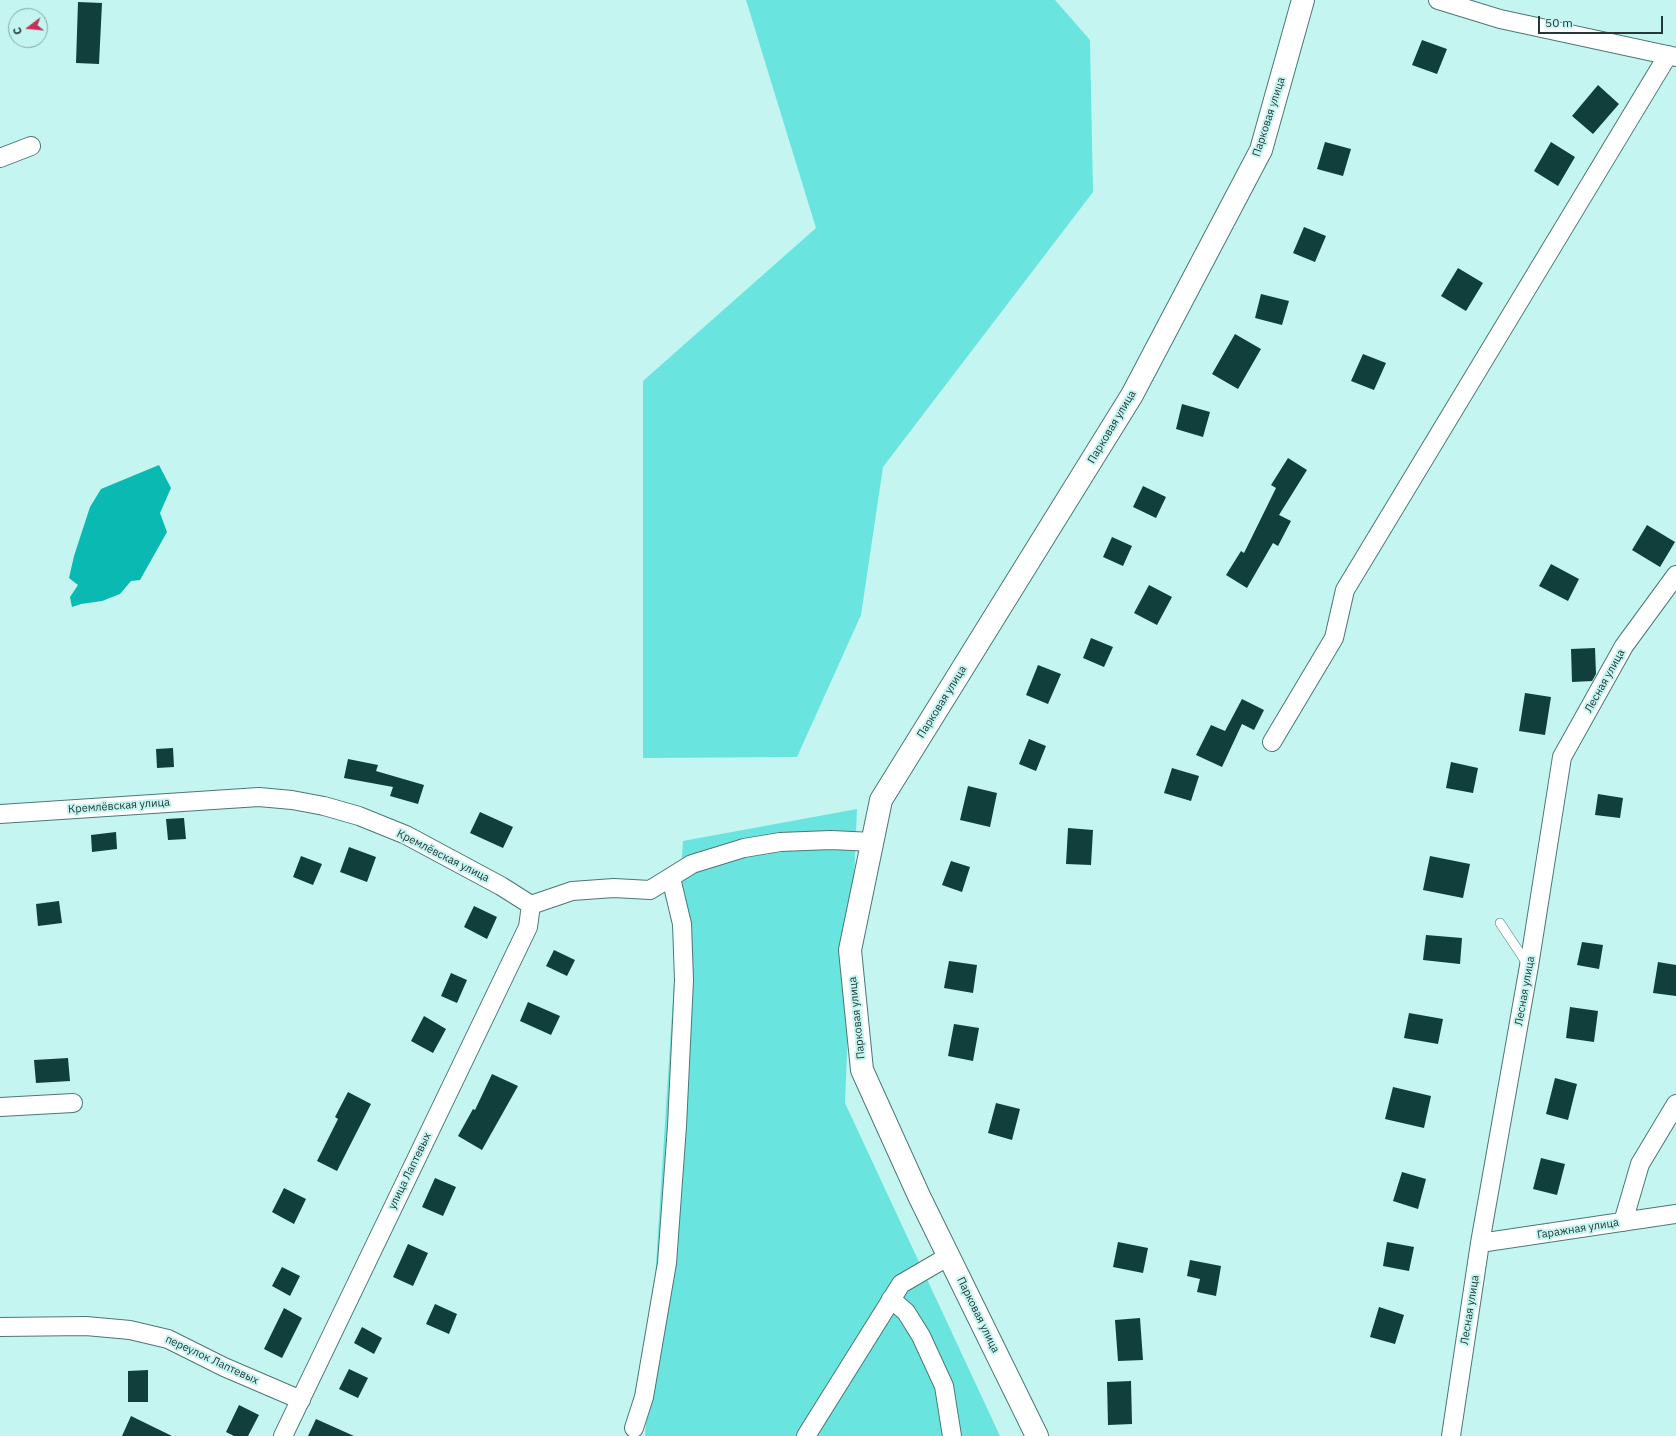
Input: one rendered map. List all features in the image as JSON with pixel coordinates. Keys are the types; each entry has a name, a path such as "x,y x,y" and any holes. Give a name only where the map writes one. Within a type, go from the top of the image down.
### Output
{"main road":[{"name":"Парковая улица","path":"1037,1436 919,1196 862,1070 850,950 881,800 1132,395 1261,150 1304,0"}],"street":[{"path":"1272,742 1334,638 1345,590 1672,56 1500,19 1438,0"},
{"path":"0,158 31,146"},
{"name":"Лесная улица","path":"1451,1436 1480,1243 1529,966 1562,757 1624,646 1676,575"},
{"name":"Кремлёвская улица","path":"0,814 259,797 292,800 324,806 359,816 406,835 501,886 531,905"},
{"path":"531,905 572,891 614,888 650,890 692,864 744,848 780,842 831,840 872,842"},
{"path":"634,1428 644,1397 667,1263 677,1126 684,980 682,924 671,878"},
{"name":"улица Лаптевых","path":"283,1436 528,927 531,905"},
{"path":"0,1107 73,1103"},
{"path":"1623,1222 1640,1164 1676,1104"},
{"name":"Гаражная улица","path":"1480,1243 1676,1214"},
{"path":"806,1436 901,1284 948,1256"},
{"path":"891,1300 906,1312 927,1350 944,1386 950,1434"},
{"name":"переулок Лаптевых","path":"0,1328 86,1326 130,1330 168,1339 224,1367 301,1400"}],"lane":[{"path":"1500,923 1529,966"}],"shaded area":[{"path":"746,0 1055,0 1090,40 1093,192 883,467 861,615 797,757 643,758 643,381 816,228"},
{"path":"159,465 171,488 160,513 167,532 140,580 131,581 120,594 102,601 72,607 70,597 78,585 69,578 74,556 90,507 101,489"},
{"path":"857,809 845,1103 1000,1436 645,1436 683,841"}],"building":[{"path":"78,2 102,3 99,64 76,63"},
{"path":"1422,40 1447,49 1437,74 1412,65"},
{"path":"1598,85 1619,104 1593,134 1572,116"},
{"path":"1325,142 1351,149 1343,176 1317,169"},
{"path":"1551,142 1575,157 1558,186 1534,171"},
{"path":"1304,227 1326,236 1315,262 1293,253"},
{"path":"1458,268 1483,283 1466,311 1441,296"},
{"path":"1261,294 1289,301 1282,325 1255,318"},
{"path":"1235,334 1261,349 1238,389 1212,374"},
{"path":"1363,354 1386,363 1374,390 1351,381"},
{"path":"1182,404 1210,412 1203,437 1176,429"},
{"path":"1288,458 1307,470 1279,515 1291,521 1278,546 1273,543 1247,588 1226,575 1241,551 1244,553 1276,488 1271,485"},
{"path":"1143,486 1166,497 1156,518 1133,507"},
{"path":"1647,525 1675,542 1660,567 1632,550"},
{"path":"1112,537 1132,546 1123,566 1103,557"},
{"path":"1551,564 1579,579 1568,601 1539,586"},
{"path":"1149,585 1172,597 1157,625 1134,613"},
{"path":"1091,638 1113,647 1104,667 1083,658"},
{"path":"1595,648 1596,674 1592,681 1572,682 1571,649"},
{"path":"1038,665 1061,674 1048,704 1026,695"},
{"path":"1525,693 1551,697 1545,735 1519,731"},
{"path":"1242,699 1264,710 1254,730 1242,724 1222,767 1196,755 1211,725 1225,731"},
{"path":"1029,739 1046,746 1036,771 1019,764"},
{"path":"173,748 174,767 157,768 156,749"},
{"path":"348,759 378,765 376,771 424,785 418,804 390,796 393,787 344,778"},
{"path":"1451,762 1478,768 1473,793 1446,788"},
{"path":"1172,768 1199,776 1191,801 1164,793"},
{"path":"968,786 997,793 990,827 960,820"},
{"path":"1598,794 1623,798 1620,818 1595,815"},
{"path":"480,812 513,827 503,848 470,833"},
{"path":"184,818 186,839 168,840 166,819"},
{"path":"1068,828 1093,830 1091,865 1066,864"},
{"path":"116,832 117,849 92,852 91,835"},
{"path":"349,847 376,857 367,882 340,872"},
{"path":"301,856 322,864 313,885 293,877"},
{"path":"1430,856 1470,864 1463,898 1423,890"},
{"path":"951,861 970,867 962,892 942,885"},
{"path":"59,901 62,923 38,926 36,904"},
{"path":"474,906 497,917 487,939 464,927"},
{"path":"1426,935 1462,938 1460,964 1423,960"},
{"path":"1582,942 1603,945 1599,969 1577,965"},
{"path":"554,950 575,960 567,976 546,966"},
{"path":"949,961 977,965 973,993 944,988"},
{"path":"1658,962 1676,965 1676,996 1653,993"},
{"path":"451,973 467,980 457,1003 441,996"},
{"path":"528,1002 560,1016 551,1035 520,1021"},
{"path":"1570,1007 1598,1011 1594,1042 1566,1038"},
{"path":"1409,1013 1443,1019 1438,1044 1404,1038"},
{"path":"424,1016 446,1029 433,1053 411,1041"},
{"path":"954,1024 979,1028 973,1061 948,1056"},
{"path":"68,1058 70,1081 36,1083 34,1060"},
{"path":"492,1074 518,1086 482,1150 458,1136 473,1109 475,1110"},
{"path":"1555,1078 1577,1084 1568,1120 1546,1114"},
{"path":"1393,1087 1431,1096 1424,1128 1385,1119"},
{"path":"348,1092 371,1104 337,1171 317,1161 338,1119 335,1117"},
{"path":"996,1103 1020,1109 1012,1140 988,1133"},
{"path":"1541,1158 1565,1164 1557,1195 1533,1189"},
{"path":"1402,1172 1426,1179 1418,1209 1393,1201"},
{"path":"435,1178 456,1187 443,1216 422,1207"},
{"path":"284,1188 306,1199 294,1224 272,1212"},
{"path":"1118,1242 1148,1248 1143,1273 1113,1267"},
{"path":"1387,1242 1414,1247 1409,1271 1383,1266"},
{"path":"408,1244 428,1253 413,1286 393,1277"},
{"path":"1190,1260 1221,1266 1216,1296 1197,1292 1200,1279 1187,1276"},
{"path":"282,1267 300,1276 290,1296 272,1286"},
{"path":"435,1304 457,1314 449,1334 426,1324"},
{"path":"1379,1307 1404,1315 1395,1344 1370,1337"},
{"path":"284,1308 302,1318 282,1358 264,1349"},
{"path":"1140,1318 1143,1360 1118,1361 1115,1320"},
{"path":"362,1327 382,1338 374,1354 354,1343"},
{"path":"349,1369 368,1378 358,1398 339,1389"},
{"path":"148,1370 148,1402 128,1402 128,1371"},
{"path":"1131,1381 1132,1424 1108,1425 1107,1382"},
{"path":"239,1405 259,1415 248,1436 234,1436 226,1432"},
{"path":"131,1416 172,1436 122,1436"},
{"path":"316,1419 354,1436 308,1436"}]}
